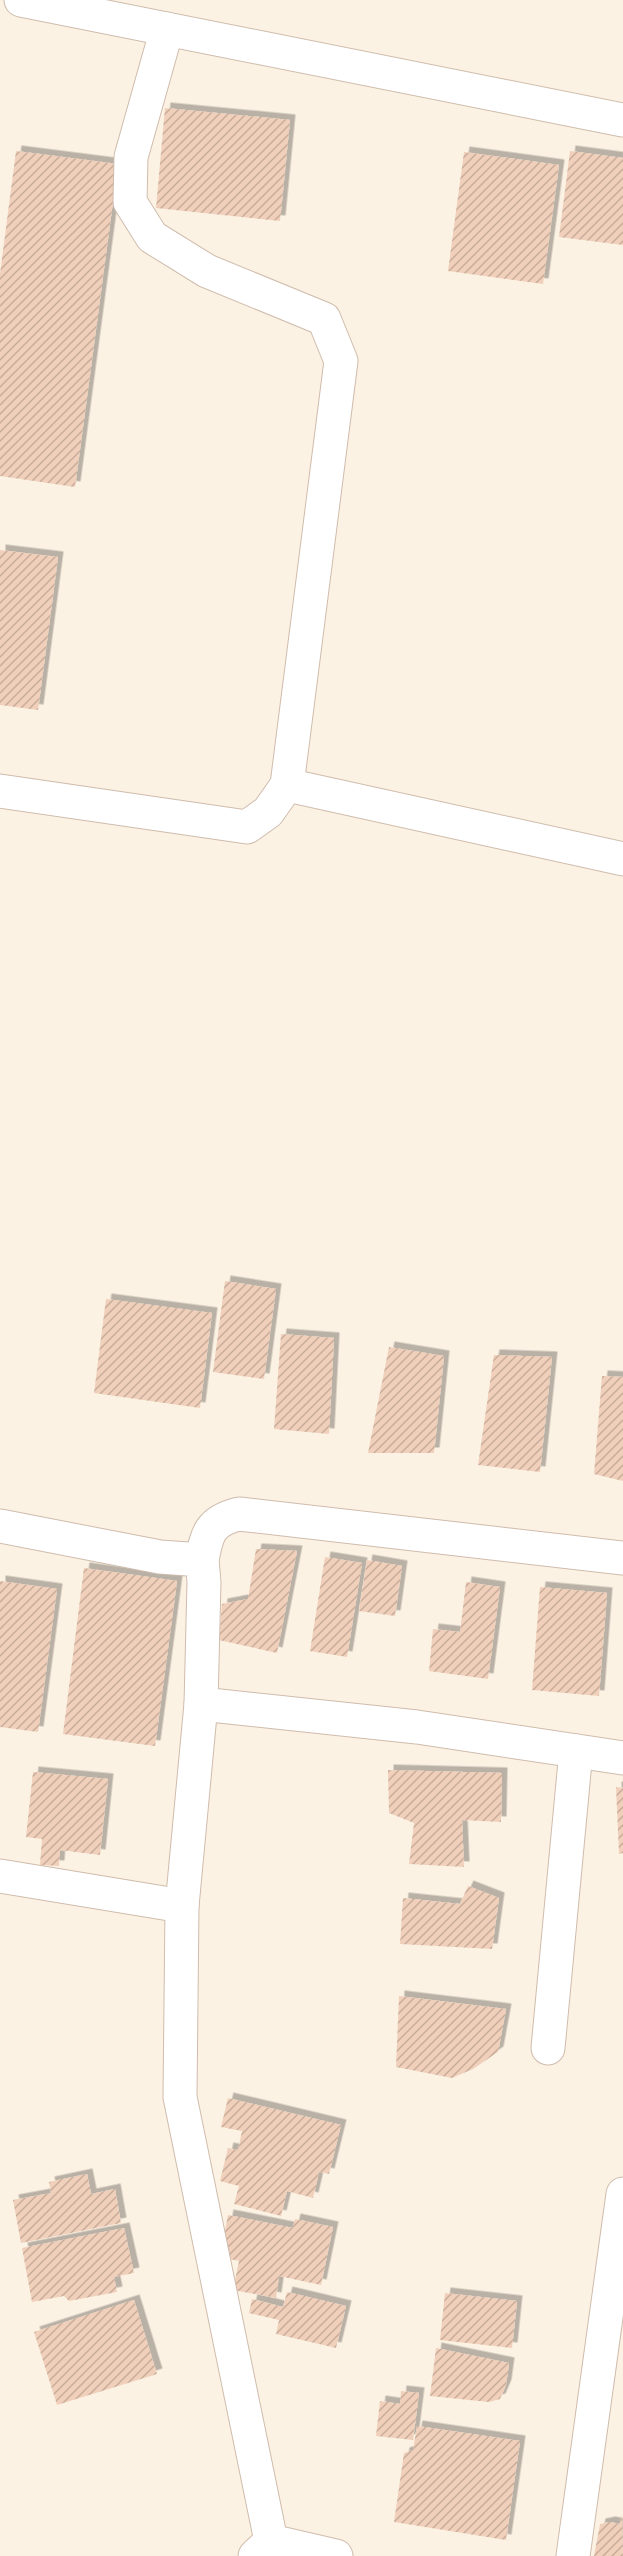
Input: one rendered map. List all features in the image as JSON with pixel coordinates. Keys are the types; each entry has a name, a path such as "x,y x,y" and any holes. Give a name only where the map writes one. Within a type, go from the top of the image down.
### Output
{"street":[{"path":"21,0 623,120"},
{"path":"0,791 247,827 268,812 287,785 341,361 324,319 207,271 152,237 130,202 131,157 167,29"},
{"path":"287,785 623,859"},
{"path":"336,2556 263,2548 180,2097 182,1906 201,1704 204,1582 202,1560 207,1533 223,1518 239,1514 623,1558"},
{"path":"0,1526 160,1557 202,1560"},
{"path":"201,1704 417,1727 623,1758"},
{"path":"548,2048 576,1751"},
{"path":"0,1876 182,1906"},
{"path":"573,2556 623,2194"}],"building":[{"path":"165,108 290,120 280,221 156,208"},
{"path":"16,151 118,164 75,487 0,476 0,274"},
{"path":"570,151 623,158 623,245 559,237"},
{"path":"464,152 559,165 543,284 448,271"},
{"path":"0,550 58,557 38,710 0,705"},
{"path":"225,1281 276,1289 264,1379 213,1372"},
{"path":"106,1299 212,1313 200,1408 94,1393"},
{"path":"281,1334 334,1338 329,1434 274,1429"},
{"path":"389,1347 444,1356 434,1453 368,1453"},
{"path":"494,1355 552,1357 540,1472 478,1465"},
{"path":"602,1376 623,1377 623,1481 594,1474"},
{"path":"256,1549 297,1551 277,1653 219,1640 222,1604 248,1599"},
{"path":"325,1557 362,1563 347,1657 310,1651"},
{"path":"367,1560 402,1566 395,1616 359,1611"},
{"path":"84,1568 177,1581 155,1746 63,1734"},
{"path":"0,1581 57,1589 38,1732 0,1727"},
{"path":"466,1582 500,1587 488,1679 429,1671 433,1629 460,1632"},
{"path":"540,1587 607,1593 599,1696 532,1690"},
{"path":"388,1770 502,1773 501,1822 462,1820 464,1867 409,1864 414,1823 389,1813"},
{"path":"33,1772 108,1779 100,1855 60,1850 59,1866 40,1865 42,1839 26,1837"},
{"path":"616,1787 623,1788 623,1853 619,1854"},
{"path":"468,1886 499,1898 492,1949 400,1944 403,1898 460,1904"},
{"path":"399,1996 506,2009 498,2052 473,2069 452,2078 396,2067"},
{"path":"228,2098 341,2125 329,2174 319,2172 313,2198 287,2191 281,2216 234,2204 239,2186 220,2181 228,2148 238,2150 242,2131 221,2127"},
{"path":"87,2174 91,2194 115,2189 121,2223 21,2243 13,2200 51,2193 49,2182"},
{"path":"228,2215 293,2228 295,2219 333,2227 321,2285 279,2276 276,2298 233,2290 239,2261 220,2257"},
{"path":"124,2228 134,2273 114,2277 117,2292 69,2301 64,2296 32,2302 22,2248"},
{"path":"287,2292 346,2306 336,2348 276,2334 279,2320 249,2313 252,2299 283,2307"},
{"path":"445,2293 517,2301 512,2348 440,2340"},
{"path":"134,2300 157,2374 57,2405 34,2332"},
{"path":"436,2348 509,2363 506,2385 500,2399 489,2402 430,2396"},
{"path":"401,2391 419,2393 413,2440 376,2436 380,2401 400,2404"},
{"path":"417,2426 520,2441 506,2540 394,2522 404,2453 413,2450"},
{"path":"622,2514 623,2556 594,2556 600,2524 610,2522 620,2524"}]}
